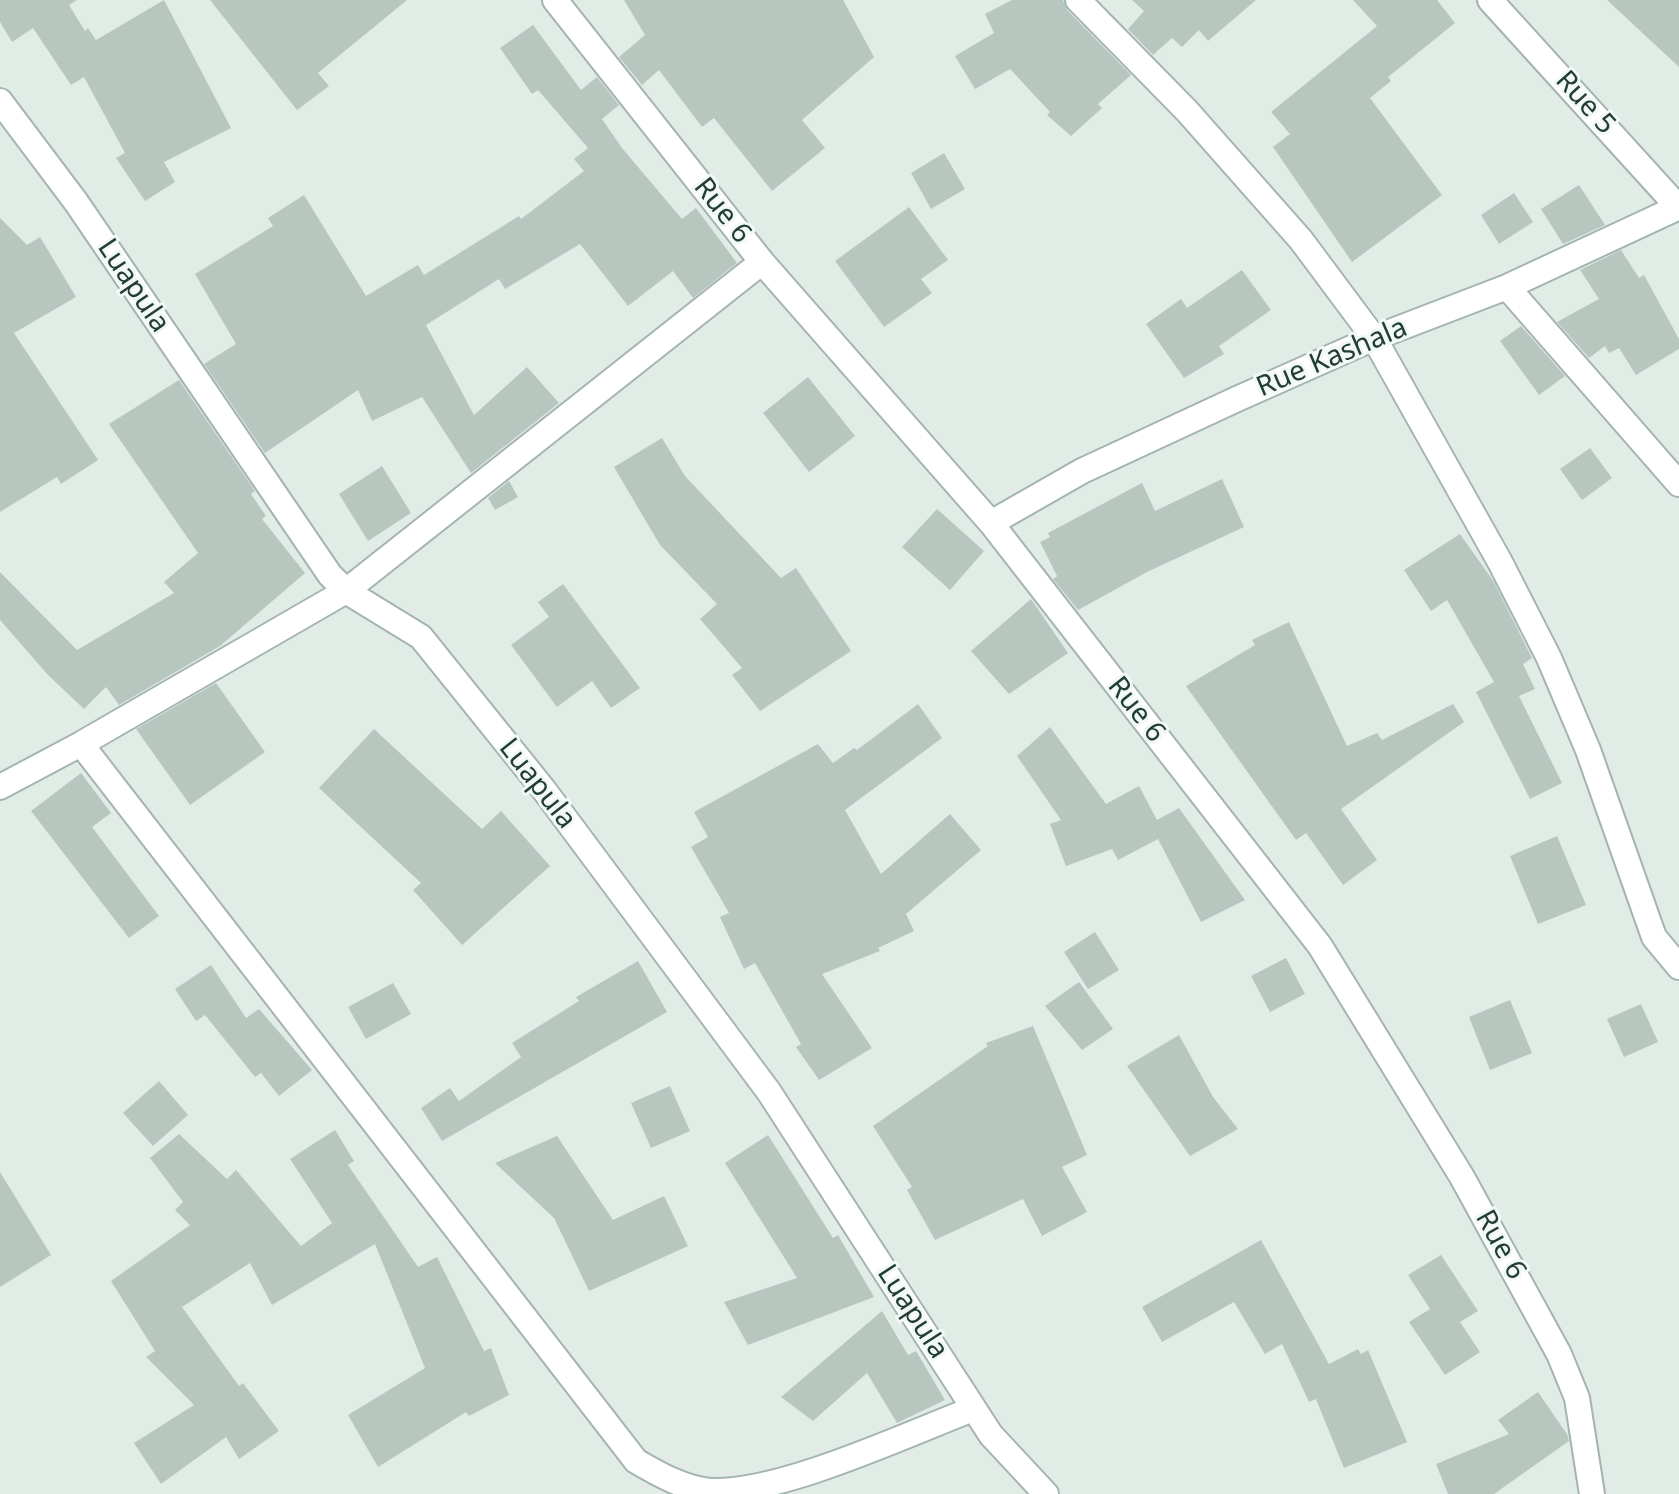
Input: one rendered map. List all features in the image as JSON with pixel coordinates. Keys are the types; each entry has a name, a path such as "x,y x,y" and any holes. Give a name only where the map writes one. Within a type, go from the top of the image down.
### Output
{"street":[{"name":"Rue 6","path":"555,0 762,262 991,523 1320,946 1462,1177 1559,1354 1577,1398 1592,1494"},
{"path":"1078,0 1187,111 1291,229 1374,338 1500,562 1549,658 1588,750 1654,937 1679,967"},
{"name":"Rue 5","path":"1490,0 1679,208"},
{"name":"Luapula","path":"0,101 76,202 330,575 346,591 405,624 421,637 544,790 769,1092 991,1435 1046,1494"},
{"name":"Rue Kashala","path":"991,523 1082,471 1374,338 1507,287 1679,208"},
{"path":"3,777 81,744 346,591 762,262"},
{"path":"1507,287 1679,484"},
{"path":"81,744 636,1461 684,1485 707,1490 756,1489 799,1476 973,1409"}],"building":[{"path":"0,0 77,0 69,5 85,31 88,28 96,40 164,0 231,128 164,162 175,182 145,201 116,158 125,153 84,77 71,85 33,28 12,42 0,22"},
{"path":"210,0 407,0 318,73 329,86 297,110"},
{"path":"624,0 843,0 874,57 802,120 825,148 772,191 714,118 702,127 659,70 642,85 619,57 645,35"},
{"path":"1012,0 1063,0 1067,10 1131,75 1098,104 1102,108 1071,136 1047,115 1050,112 1010,69 975,89 955,56 994,33 985,14"},
{"path":"1132,0 1256,0 1208,41 1199,30 1182,47 1172,38 1153,55 1128,29 1144,11"},
{"path":"1353,0 1437,0 1455,23 1388,77 1391,81 1370,98 1442,195 1352,262 1273,147 1290,134 1271,112 1377,26"},
{"path":"1607,0 1679,0 1679,67"},
{"path":"533,25 581,90 597,77 619,105 602,119 622,148 682,219 696,208 737,263 693,298 673,271 628,306 580,244 505,289 499,279 426,325 474,415 527,367 559,403 471,473 422,397 372,421 358,390 265,453 204,364 236,344 195,274 273,226 268,218 304,195 366,296 418,265 424,275 519,216 521,219 584,171 574,159 588,148 538,90 532,94 500,48"},
{"path":"944,153 965,189 931,209 911,173"},
{"path":"1579,185 1605,225 1563,244 1541,209"},
{"path":"1514,193 1533,222 1499,244 1481,215"},
{"path":"909,207 948,260 921,279 932,293 884,327 835,261"},
{"path":"0,218 27,245 40,237 76,297 14,333 98,460 61,484 57,477 0,512"},
{"path":"1621,250 1639,278 1644,275 1679,339 1679,349 1636,375 1619,348 1609,353 1605,346 1589,358 1557,322 1599,299 1580,270"},
{"path":"1242,270 1271,310 1219,346 1224,354 1184,378 1146,324 1181,299 1187,308"},
{"path":"1521,326 1565,376 1539,395 1500,341"},
{"path":"808,377 855,436 809,472 763,413"},
{"path":"179,380 255,491 251,494 266,516 262,519 305,573 220,646 119,705 106,687 84,709 48,675 0,620 0,572 77,650 174,593 164,582 198,553 109,424"},
{"path":"662,438 685,476 781,578 796,568 851,651 760,711 732,675 742,668 700,619 717,604 660,545 614,467"},
{"path":"1590,448 1612,478 1582,500 1560,469"},
{"path":"382,466 411,513 368,541 339,494"},
{"path":"1222,479 1244,527 1147,572 1078,610 1053,579 1057,576 1040,542 1050,537 1048,533 1142,483 1155,511"},
{"path":"509,481 518,497 495,510 488,498"},
{"path":"937,509 984,551 950,590 902,547"},
{"path":"1460,534 1494,582 1532,658 1523,664 1535,689 1519,696 1562,783 1530,799 1476,692 1494,682 1447,600 1431,611 1404,570"},
{"path":"563,584 640,688 611,708 592,681 557,707 511,645 549,617 538,602"},
{"path":"1031,599 1068,653 1009,694 971,651"},
{"path":"1289,622 1347,746 1377,733 1382,740 1453,704 1464,722 1341,809 1377,860 1343,885 1306,833 1296,840 1186,686 1255,645 1252,640"},
{"path":"216,683 265,752 190,805 136,729"},
{"path":"918,704 942,738 845,810 881,874 950,814 981,850 906,914 914,931 878,948 880,951 822,974 872,1048 819,1080 796,1047 801,1044 755,963 744,969 720,917 729,913 691,847 708,837 694,812 818,744 833,763 854,748 857,750"},
{"path":"1050,727 1106,804 1139,786 1157,820 1179,808 1245,900 1201,922 1158,839 1118,860 1112,849 1066,866 1050,824 1061,820 1017,756"},
{"path":"374,729 482,829 501,811 550,866 462,945 413,890 421,883 319,788"},
{"path":"81,773 111,813 92,827 159,916 129,938 31,811"},
{"path":"1557,836 1586,905 1538,924 1510,856"},
{"path":"1095,932 1119,970 1088,989 1064,952"},
{"path":"1286,958 1305,994 1270,1012 1251,976"},
{"path":"638,961 667,1012 442,1141 421,1108 450,1088 459,1101 521,1057 512,1043 579,1001 576,997"},
{"path":"211,965 246,1018 259,1009 312,1070 279,1096 261,1073 255,1077 205,1015 196,1021 175,989"},
{"path":"1079,982 1113,1029 1082,1050 1045,1006"},
{"path":"393,983 411,1014 366,1039 348,1007"},
{"path":"1510,1000 1532,1053 1490,1070 1469,1017"},
{"path":"1641,1004 1658,1042 1624,1057 1607,1019"},
{"path":"1033,1026 1087,1155 1062,1167 1087,1212 1042,1236 1023,1199 935,1240 907,1190 912,1187 873,1126 988,1046 986,1043"},
{"path":"1179,1035 1213,1097 1238,1129 1190,1156 1127,1066"},
{"path":"159,1081 188,1115 153,1146 123,1113"},
{"path":"670,1086 690,1131 651,1148 631,1103"},
{"path":"335,1130 354,1161 348,1165 418,1267 437,1257 484,1351 491,1348 509,1395 469,1416 466,1412 378,1467 348,1415 425,1368 375,1244 272,1305 250,1263 182,1307 239,1386 243,1383 279,1431 239,1459 226,1437 161,1484 134,1443 194,1405 146,1357 155,1351 111,1281 190,1225 175,1210 183,1202 150,1158 179,1134 227,1179 236,1170 301,1246 332,1223 290,1159"},
{"path":"768,1135 833,1238 838,1235 874,1297 748,1345 724,1302 797,1278 725,1163"},
{"path":"557,1136 613,1220 664,1196 688,1246 589,1291 554,1218 495,1163"},
{"path":"0,1172 51,1255 0,1287"},
{"path":"1261,1240 1329,1364 1358,1349 1361,1354 1368,1350 1407,1442 1344,1468 1316,1399 1309,1402 1282,1344 1265,1354 1234,1302 1162,1342 1142,1307"},
{"path":"1441,1255 1478,1311 1460,1322 1480,1352 1445,1375 1409,1322 1430,1309 1408,1275"},
{"path":"882,1311 908,1355 916,1351 945,1400 897,1423 867,1373 813,1421 781,1397"},
{"path":"1538,1392 1569,1441 1494,1494 1448,1494 1436,1464 1509,1434 1498,1420"}]}
